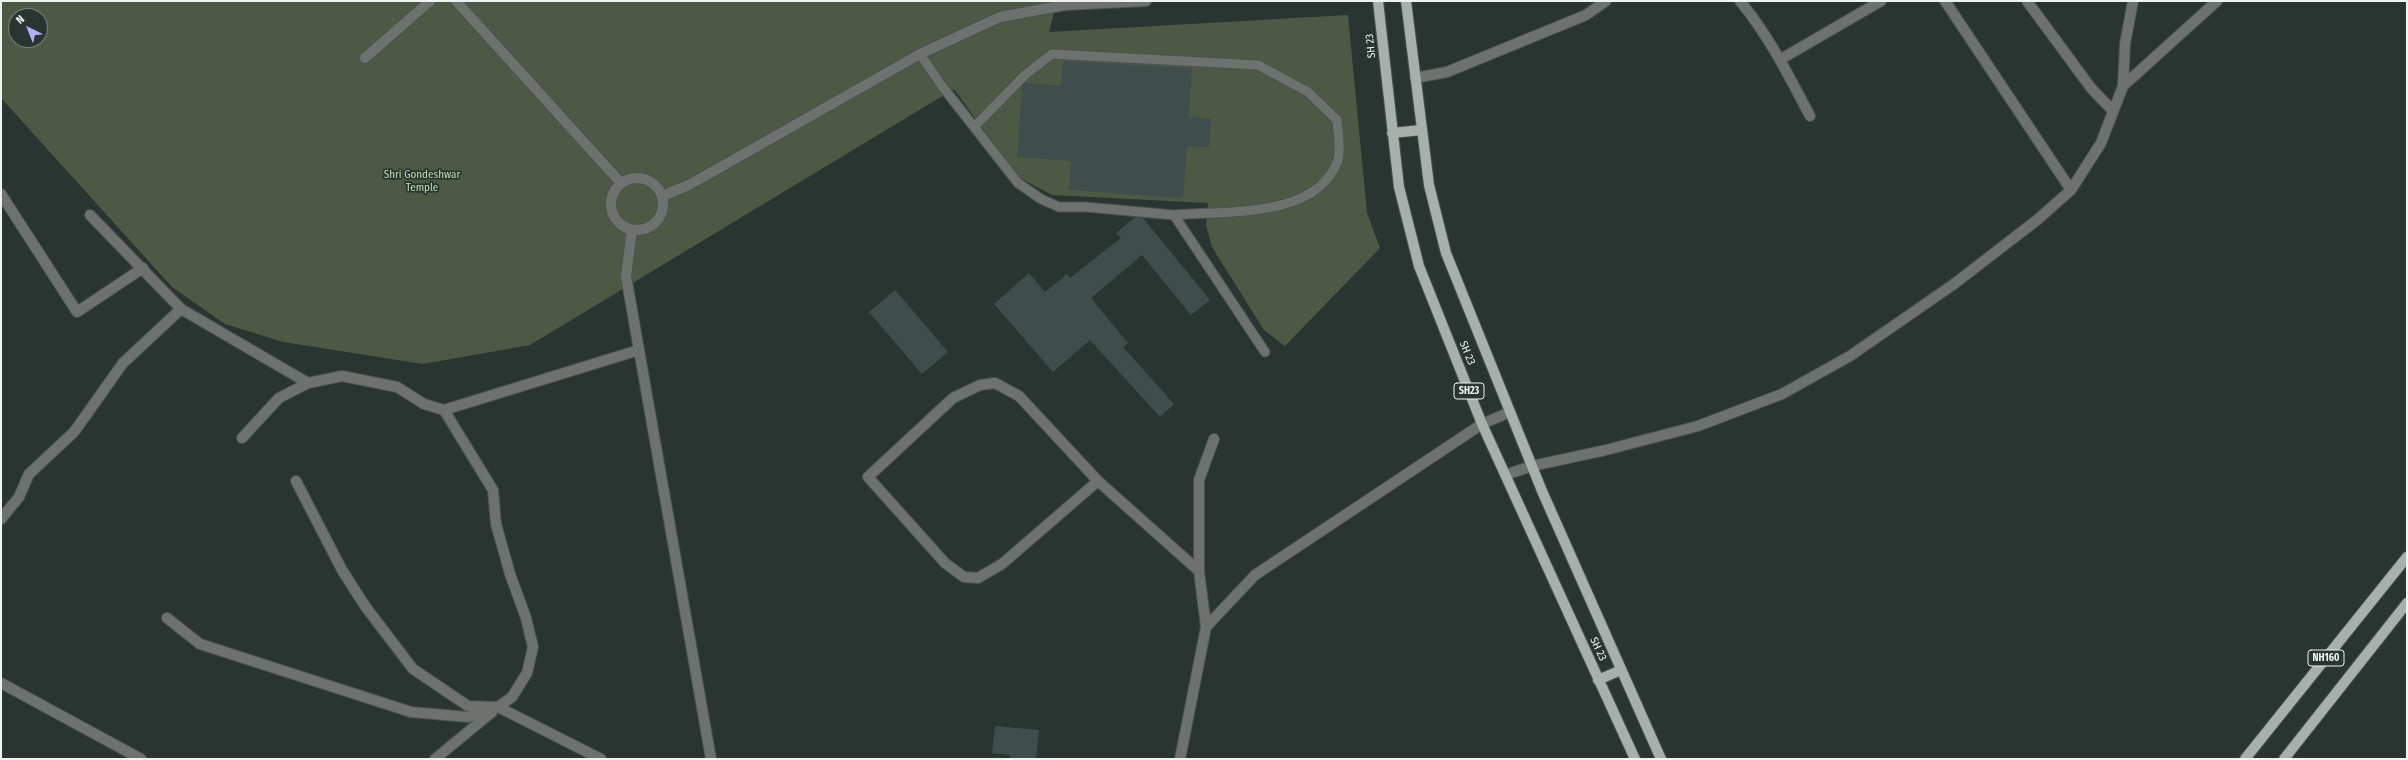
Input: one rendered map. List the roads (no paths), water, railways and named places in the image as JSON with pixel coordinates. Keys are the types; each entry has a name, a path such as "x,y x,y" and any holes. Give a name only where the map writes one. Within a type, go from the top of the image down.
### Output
{"main road":[{"name":"SH 23","path":"1378,1 1399,187 1418,266 1482,424 1635,759"},
{"path":"1406,1 1429,185 1446,253 1532,466 1621,670 1662,759"},
{"path":"1392,133 1421,130"},
{"name":"NH160","path":"2245,759 2407,557"},
{"path":"2284,759 2407,603"},
{"path":"1598,680 1621,670"}],"street":[{"path":"365,58 430,1"},
{"path":"456,1 620,183"},
{"path":"662,196 689,185 920,54 1000,17 1066,3 1146,1"},
{"path":"1415,78 1447,72 1462,66 1586,15 1606,1"},
{"path":"1740,1 1756,21 1781,59 1810,116"},
{"path":"1781,59 1881,1"},
{"path":"1945,1 2071,190"},
{"path":"2027,1 2091,88 2113,111"},
{"path":"1505,475 1532,466 1606,450 1698,426 1782,394 1850,356 1954,284 2037,220 2071,190 2101,143 2123,86 2125,44 2133,1"},
{"path":"2123,86 2216,1"},
{"path":"629,179 646,179 654,184 662,196 663,208 654,224 647,228 632,230 623,226 612,214 612,197 620,183 629,179"},
{"path":"1,194 76,312 143,268"},
{"path":"90,215 143,268 181,309 308,383"},
{"path":"632,230 626,276 711,759"},
{"path":"1,519 18,497 29,474 74,432 123,363 181,309"},
{"path":"242,438 279,398 308,383 342,376 349,377 397,387 424,404 444,410 639,350"},
{"path":"1098,481 1002,564 978,578 964,578 945,563 868,477 953,398 980,385 996,383 1019,396 1098,481 1199,571"},
{"path":"435,759 512,697 527,672 532,647 526,618 510,574 496,524 493,490 444,410"},
{"path":"1206,627 1255,575 1482,424 1510,412"},
{"path":"1180,759 1206,627 1199,571 1199,480 1214,439"},
{"path":"296,481 342,570 365,606 413,669 468,706 498,707 601,759"},
{"path":"167,618 200,644 411,712 468,717 498,707"},
{"path":"1,683 141,759"}],"lane":[{"path":"920,54 974,127 1018,184 1041,200 1059,207 1086,207 1174,215 1255,211 1307,196 1333,171 1339,158 1337,120 1308,92 1258,65 1052,54 1025,75 974,127"},
{"path":"1174,215 1265,352"}],"park label":[{"name":"Shri Gondeshwar Temple","path":"422,181"}]}
